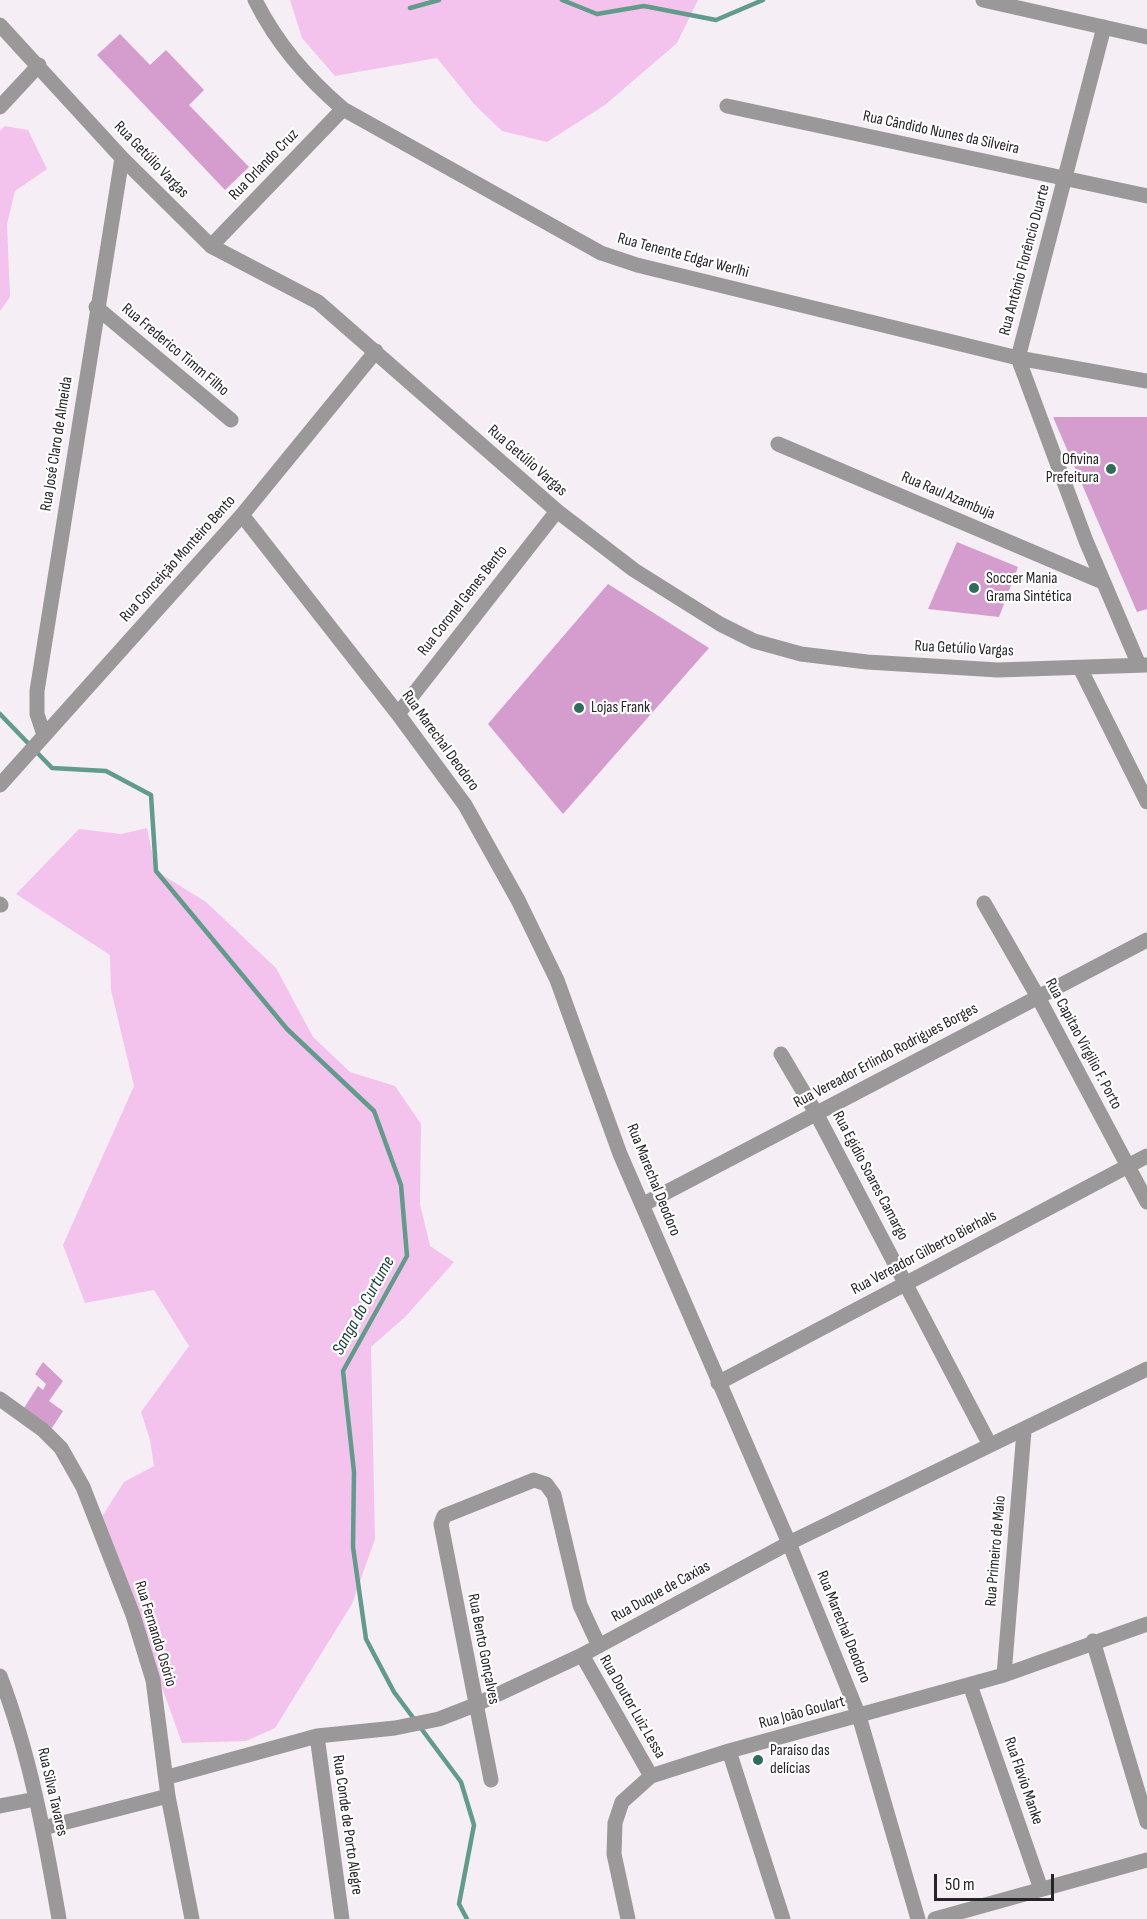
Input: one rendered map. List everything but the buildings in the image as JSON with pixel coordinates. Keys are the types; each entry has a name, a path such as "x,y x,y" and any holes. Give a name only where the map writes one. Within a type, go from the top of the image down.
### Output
{"street":[{"name":"Rua Tenente Edgar Werlhi","path":"255,0 278,41 309,80 343,109 601,253 637,265 1018,358 1147,381"},
{"path":"983,0 1147,37"},
{"name":"Rua Getúlio Vargas","path":"0,25 122,158 211,246 318,302 557,511 634,570 720,624 753,640 801,654 867,662 998,670 1143,665"},
{"name":"Rua Antônio Florêncio Duarte","path":"1104,27 1018,358 1103,582 1143,665"},
{"path":"0,107 39,65"},
{"name":"Rua Cândido Nunes da Silveira","path":"727,106 1147,196"},
{"name":"Rua Orlando Cruz","path":"211,246 343,109"},
{"name":"Rua José Claro de Almeida","path":"41,738 37,714 37,691 96,308 122,158"},
{"name":"Rua Frederico Timm Filho","path":"96,308 231,420"},
{"name":"Rua Conceição Monteiro Bento","path":"0,785 242,515 376,351"},
{"name":"Rua Raul Azambuja","path":"778,444 1103,582"},
{"name":"Rua Coronel Genes Bento","path":"398,714 557,511"},
{"name":"Rua Marechal Deodoro","path":"242,515 398,714 465,805 518,900 557,980 620,1155 789,1543 859,1716 918,1919"},
{"path":"1080,668 1147,802"},
{"name":"Rua Capitao Virgilio F. Porto","path":"984,903 1038,997 1147,1202"},
{"name":"Rua Vereador Erlindo Rodrigues Borges","path":"642,1205 1147,940"},
{"name":"Rua Egidio Soares Camargo","path":"781,1054 816,1113 990,1445"},
{"name":"Rua Vereador Gilberto Bierhals","path":"718,1383 1147,1156"},
{"name":"Rua Duque de Caxias","path":"168,1777 317,1736 395,1728 439,1719 475,1705 582,1655 789,1543 990,1445 1024,1431 1147,1369"},
{"name":"Rua Fernando Osório","path":"0,1399 43,1430 62,1448 83,1487 133,1615 153,1680 168,1777 168,1796 192,1919"},
{"name":"Rua Primeiro de Maio","path":"1004,1675 1024,1431"},
{"name":"Rua Bento Gonçalves","path":"491,1780 441,1524 444,1516 451,1511 534,1480 546,1484 554,1495 580,1605 599,1646"},
{"name":"Rua João Goulart","path":"628,1919 614,1854 615,1823 622,1802 651,1776 729,1751 1004,1675 1093,1641 1147,1624"},
{"path":"1093,1641 1147,1822"},
{"name":"Rua Doutor Luiz Lessa","path":"582,1655 651,1776"},
{"name":"Rua Silva Tavares","path":"0,1676 19,1731 43,1828 58,1919"},
{"name":"Rua Flavio Manke","path":"970,1684 1041,1890"},
{"name":"Rua Conde de Porto Alegre","path":"317,1736 342,1919"},
{"path":"729,1751 783,1919"},
{"path":"43,1828 168,1796"},
{"path":"0,1806 36,1799"},
{"path":"935,1919 1147,1860"}],"shaded area":[{"path":"290,0 698,0 677,43 605,105 547,142 502,131 474,104 437,58 335,76 302,38"},
{"path":"5,126 28,130 47,169 15,191 7,224 10,297 0,311 0,131"},
{"path":"147,828 156,871 206,902 276,968 313,1037 350,1072 395,1086 421,1124 420,1204 430,1246 454,1262 406,1316 371,1347 375,1539 352,1604 275,1728 246,1741 182,1743 101,1518 124,1482 154,1466 150,1440 141,1412 189,1346 154,1290 85,1303 63,1245 134,1086 111,990 110,955 16,894 79,829 121,834"}],"waterway":[{"path":"410,8 439,0"},
{"path":"562,0 597,14 644,6 716,20 763,0"},
{"name":"Sanga do Curtume","path":"0,714 52,768 106,771 151,795 156,871 287,1029 374,1111 401,1185 407,1256 343,1371 354,1472 353,1547 366,1639 394,1692 461,1782 474,1825 459,1904 467,1919"}],"place":[{"name":"Ofivina Prefeitura","path":"1111,469"},
{"name":"Soccer Mania Grama Sintética","path":"974,588"},
{"name":"Lojas Frank","path":"579,708"},
{"name":"Paraíso das delícias","path":"758,1760"}]}
